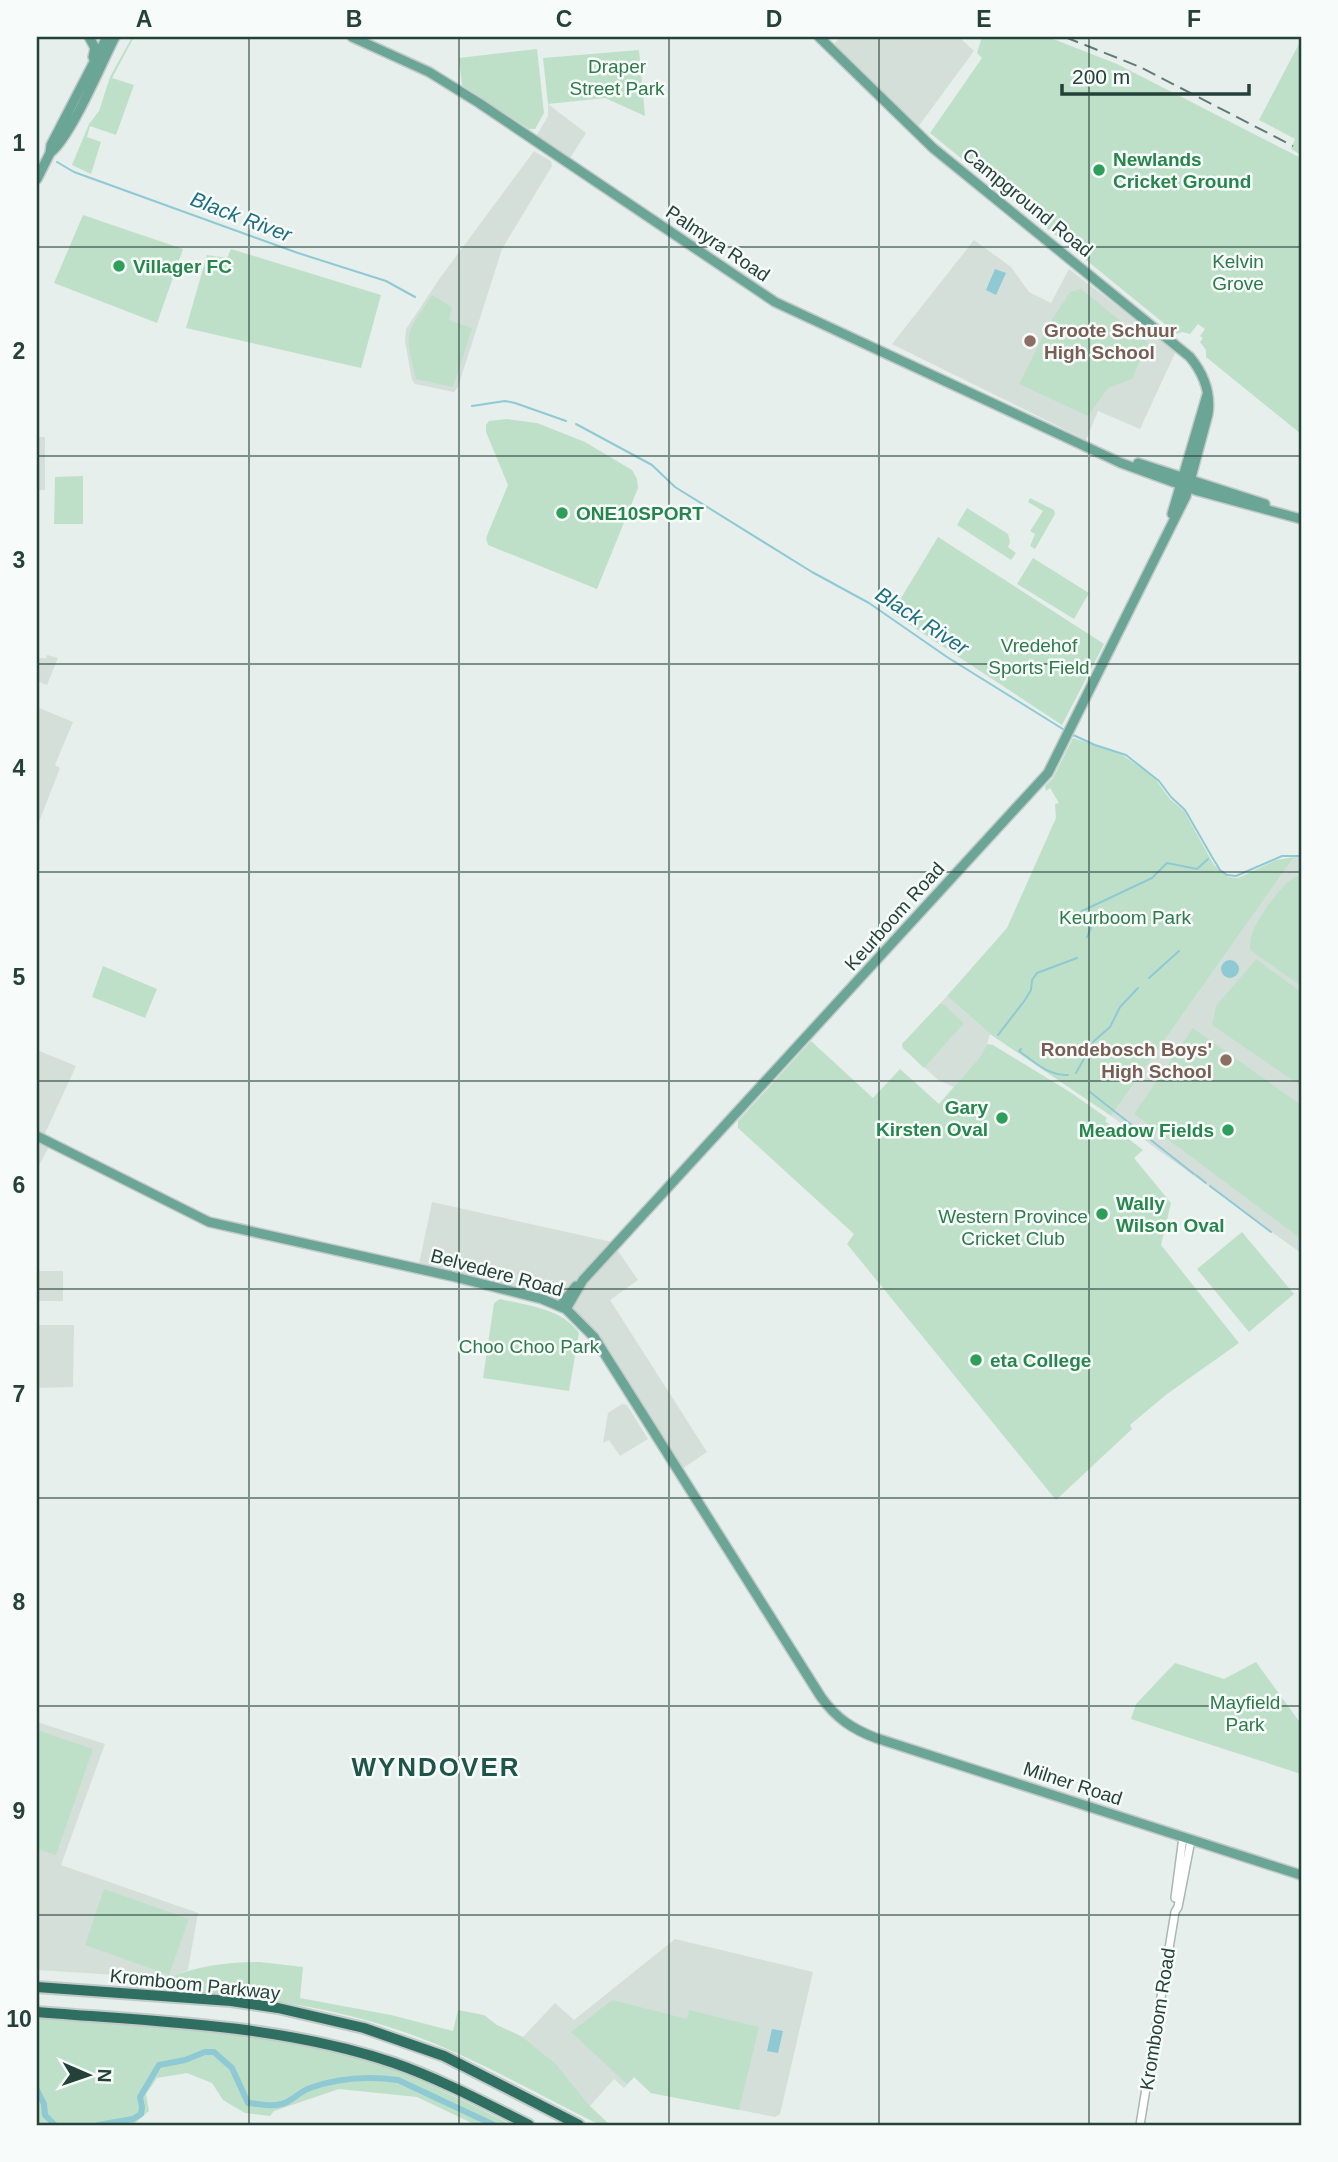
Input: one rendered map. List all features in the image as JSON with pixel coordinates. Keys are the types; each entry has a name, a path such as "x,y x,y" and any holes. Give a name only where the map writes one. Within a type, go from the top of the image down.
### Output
{"highway":[{"name":"Kromboom Parkway","path":"37,1987 231,2001 278,2008 363,2028 444,2056 579,2125"},
{"name":"Kromboom Parkway","path":"37,2012 228,2027 311,2041 395,2063 470,2095 529,2125"}],"main road":[{"path":"90,37 109,40"},
{"path":"77,94 95,51 90,37"},
{"name":"Palmyra Road","path":"352,37 410,62 480,103 775,302 1084,444 1186,483 1301,518"},
{"name":"Campground Road","path":"819,37 933,148 1190,357 1203,377 1207,395 1186,483"},
{"path":"37,179 77,94 109,40"},
{"path":"50,153 57,148 68,129 109,40"},
{"name":"Keurboom Road","path":"563,1308 583,1281 1035,787 1053,764 1167,531 1186,483"},
{"name":"Belvedere Road","path":"37,1136 209,1222 451,1276 542,1299 563,1308 594,1337 821,1697 838,1717"},
{"name":"Milner Road","path":"838,1717 853,1728 876,1738 1301,1875"}],"street":[{"name":"Kromboom Road","path":"1140,2125 1187,1839"}],"shaded area":[{"path":"841,37 959,37 974,51 915,131 830,48"},
{"path":"548,104 586,133 567,163 534,140 548,116"},
{"path":"534,151 551,161 552,166 502,249 458,387 454,392 415,384 405,341 406,329 440,278"},
{"name":"Groote Schuur High School","path":"974,240 1011,267 1029,292 1051,303 1069,269 1176,351 1140,429 1098,411 1086,440 892,344"},
{"path":"37,437 45,437 45,490 37,490"},
{"path":"47,655 58,658 47,685 37,681 37,658 46,658"},
{"path":"37,707 73,722 55,765 60,768 37,827"},
{"name":"Rondebosch Boys' High School","path":"1294,857 1301,857 1301,1253 1111,1116"},
{"path":"947,996 990,1034 980,1057 954,1087 938,1080 903,1048 902,1044"},
{"path":"37,1050 76,1066 43,1138 51,1143 38,1167 38,1191"},
{"path":"432,1202 612,1242 638,1280 610,1300 707,1452 679,1471 594,1337 566,1309 418,1269"},
{"path":"37,1271 63,1271 63,1301 37,1301"},
{"path":"37,1325 74,1325 73,1387 37,1388"},
{"path":"622,1404 627,1405 648,1439 620,1456 609,1440 603,1443 608,1413"},
{"path":"37,1722 105,1744 61,1865 198,1913 188,1970 166,1978 37,1970"},
{"path":"675,1939 813,1972 780,2114 775,2117 651,2093 634,2077 624,2088 614,2079 590,2106 556,2064 523,2037 555,2003 574,2020"}],"green space":[{"path":"132,37 112,78 134,85 116,135 90,126 87,137 101,142 91,174 72,165 89,124 99,111 110,77"},
{"name":"Newlands Cricket Ground","path":"982,37 1048,37 1117,64 1301,158 1301,434 1206,357 1206,350 1200,342 1203,338 1200,336 1205,329 1198,324 1190,334 1177,334 930,133 982,58 977,53"},
{"path":"1301,40 1301,155 1291,149 1295,139 1259,120"},
{"path":"537,49 544,113 535,129 529,129 462,85 459,58"},
{"name":"Draper Street Park","path":"639,50 645,116 605,98 548,104 543,58"},
{"name":"Villager FC","path":"83,215 183,249 157,323 54,283"},
{"path":"231,249 381,295 361,368 186,328 207,255 227,258"},
{"path":"1081,289 1148,343 1132,379 1108,388 1088,416 1019,384 1049,324 1070,292"},
{"path":"432,295 452,307 449,320 472,328 453,387 416,379 412,363 409,334"},
{"name":"ONE10SPORT","path":"507,419 537,423 585,442 632,470 637,479 638,488 597,589 488,545 486,538 508,485 486,432 486,425 489,421"},
{"path":"83,476 83,524 54,524 55,477"},
{"path":"1030,498 1054,510 1055,514 1035,549 1030,546 1035,534 1030,531 1043,511 1028,502"},
{"path":"967,508 1008,534 1008,547 1016,553 1011,560 957,525"},
{"name":"Vredehof Sports Field","path":"938,537 1104,644 1062,725 892,613"},
{"path":"1033,558 1089,593 1074,619 1017,584"},
{"name":"Keurboom Park","path":"1073,738 1121,754 1153,776 1170,799 1184,811 1214,865 1228,877 1238,878 1276,860 1294,857 1111,1116 990,1034 947,996 1007,928 1056,818 1055,804 1059,803 1050,788 1046,791 1045,786 1053,778"},
{"path":"1301,875 1301,986 1250,950 1250,939 1260,918 1280,890"},
{"path":"1256,959 1301,992 1301,1086 1212,1025 1216,1006"},
{"path":"103,966 157,989 145,1018 92,997"},
{"path":"940,1004 964,1023 924,1068 902,1044"},
{"name":"Meadow Fields","path":"1193,1028 1301,1105 1301,1239 1134,1114"},
{"name":"Western Province Cricket Club","path":"811,1041 873,1098 900,1069 939,1104 980,1057 987,1044 993,1045 1107,1118 1105,1121 1143,1150 1134,1158 1171,1203 1161,1245 1239,1343 1167,1394 1130,1425 1132,1429 1056,1500 847,1244 854,1234 738,1128 738,1121"},
{"path":"1242,1232 1294,1294 1249,1332 1197,1269"},
{"name":"Choo Choo Park","path":"500,1299 553,1313 563,1318 579,1333 569,1391 483,1378 494,1303"},
{"name":"Mayfield Park","path":"1256,1662 1301,1724 1301,1774 1131,1719 1136,1704 1175,1663 1224,1679"},
{"path":"37,1730 93,1749 56,1855 37,1849"},
{"path":"104,1889 189,1919 169,1975 85,1945"},
{"path":"260,1962 303,1967 300,1998 391,2015 453,2031 458,2010 484,2015 497,2025 523,2037 556,2064 590,2106 610,2125 600,2125 457,2053 377,2023 288,2003 165,1988 166,1978 190,1970 224,1964"},
{"path":"612,2000 687,2019 689,2010 759,2027 739,2110 651,2093 634,2077 627,2084 571,2032"},
{"path":"37,2016 200,2028 321,2047 400,2072 512,2125 476,2125 417,2097 339,2089 274,2111 270,2116 245,2113 223,2100 212,2083 187,2073 157,2078 146,2094 149,2111 133,2125 37,2125"}],"water":[{"path":"995,269 1006,273 996,295 986,290"},
{"path":"1230,960 1236,963 1239,969 1236,975 1230,978 1224,975 1221,969 1224,963"},
{"path":"772,2029 783,2031 778,2053 767,2051"}],"waterway":[{"name":"Black River","path":"57,162 74,172 298,253 386,281 415,297"},
{"name":"Black River","path":"472,406 505,401 566,421"},
{"name":"Black River","path":"576,424 652,465 675,487 812,572 869,603 947,657 1066,731"},
{"name":"Black River","path":"1071,734 1126,755 1159,781 1185,810 1220,870 1227,875 1236,876 1282,856 1301,856"},
{"path":"1087,937 1091,928 1080,914 1082,911 1152,878 1167,863 1197,869 1208,859"},
{"path":"1149,978 1179,951"},
{"path":"998,1035 1025,1000 1037,973 1077,958"},
{"path":"1076,1073 1094,1041 1110,1027 1120,1007 1138,988"},
{"path":"1021,1049 1019,1051 1042,1068 1068,1075"},
{"path":"1090,1092 1194,1174"},
{"path":"1196,1175 1206,1183"},
{"path":"1210,1186 1271,1232"},
{"path":"98,2125 133,2119 141,2114 140,2097 159,2065 185,2060 205,2052 214,2052 232,2068 248,2103 278,2105 307,2089 331,2082 365,2078 387,2079 398,2080 494,2125"},
{"path":"37,2090 44,2104 45,2115 55,2125"}],"railway":[{"path":"1065,37 1140,67 1293,146"}],"place":[{"name":"Newlands Cricket Ground","path":"1099,170"},
{"name":"Villager FC","path":"119,266"},
{"name":"Groote Schuur High School","path":"1030,341"},
{"name":"ONE10SPORT","path":"562,513"},
{"name":"Rondebosch Boys' High School","path":"1226,1060"},
{"name":"Gary Kirsten Oval","path":"1002,1118"},
{"name":"Meadow Fields","path":"1228,1130"},
{"name":"Wally Wilson Oval","path":"1102,1214"},
{"name":"eta College","path":"976,1360"}],"district":[{"name":"WYNDOVER","path":"436,1767"}],"park label":[{"name":"Kelvin Grove","path":"1238,272"}]}
